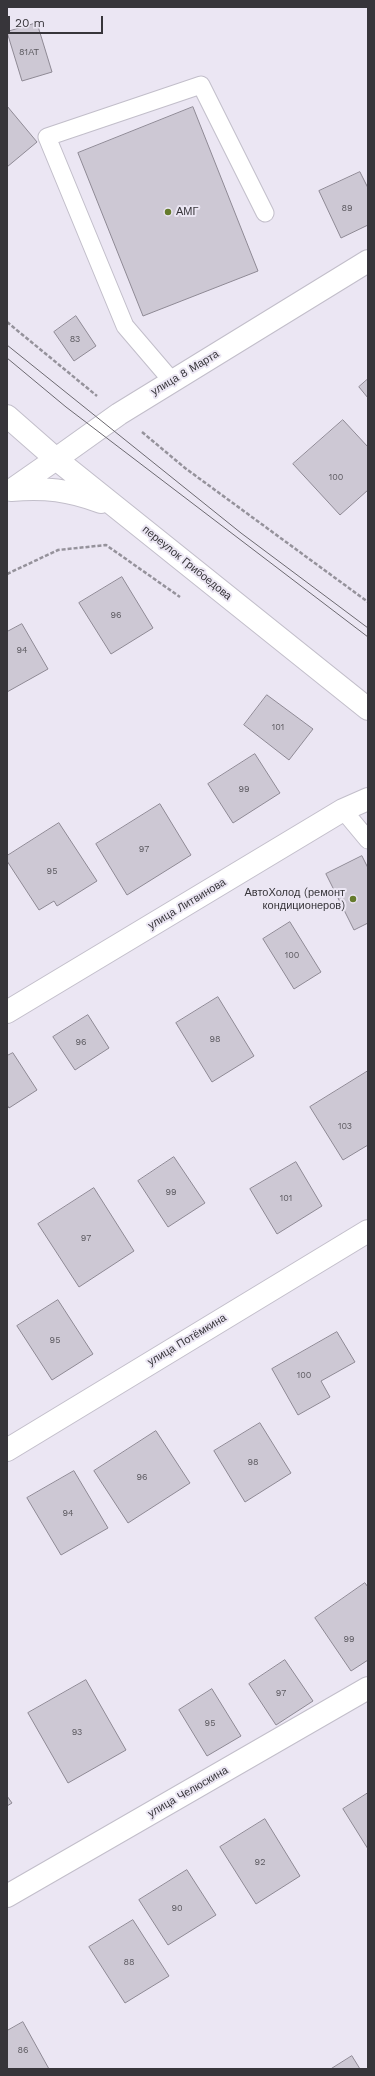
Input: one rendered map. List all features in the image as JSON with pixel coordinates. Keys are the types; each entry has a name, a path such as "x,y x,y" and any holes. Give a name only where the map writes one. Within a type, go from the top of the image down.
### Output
{"street":[{"name":"улица 8 Марта","path":"9,492 119,414 368,261"},
{"name":"переулок Грибоедова","path":"7,416 56,459 368,708"},
{"path":"9,492 38,488 61,489 116,507"},
{"name":"улица Литвинова","path":"7,1012 343,810 368,799"},
{"name":"улица Потёмкина","path":"7,1450 368,1231"},
{"name":"улица Челюскина","path":"7,1896 368,1688"}],"lane":[{"path":"172,381 125,326 47,137 200,85 265,213"},
{"path":"343,810 368,840"}],"path":[{"path":"185,468 368,602"},
{"path":"7,574 58,550 106,545 181,597"}],"building":[{"path":"37,23 52,72 22,81 7,32"},
{"path":"7,106 37,142 7,167"},
{"name":"АМГ","path":"193,107 258,271 143,316 78,153"},
{"path":"360,172 368,188 368,225 341,238 319,191"},
{"path":"76,316 96,346 74,361 54,332"},
{"path":"368,379 368,398 359,387"},
{"path":"343,420 368,447 368,490 340,515 293,464"},
{"path":"122,577 153,628 111,654 79,603"},
{"path":"22,624 48,669 7,692 7,632"},
{"path":"267,695 313,729 289,760 244,725"},
{"path":"255,754 280,793 233,823 208,784"},
{"path":"160,804 191,855 127,895 96,844"},
{"path":"59,823 97,881 57,906 54,901 39,910 7,861 7,856"},
{"name":"АвтоХолод (ремонт кондиционеров)","path":"362,856 368,868 368,923 354,930 326,874"},
{"path":"290,922 321,972 294,989 263,939"},
{"path":"218,997 254,1056 212,1082 176,1023"},
{"path":"88,1015 109,1048 75,1070 53,1037"},
{"path":"13,1053 37,1090 9,1108 7,1105 7,1056"},
{"path":"368,1071 368,1145 343,1160 310,1107"},
{"path":"174,1157 205,1203 168,1227 138,1181"},
{"path":"296,1162 322,1206 277,1234 250,1189"},
{"path":"94,1188 134,1251 79,1287 38,1224"},
{"path":"58,1300 93,1354 52,1380 17,1326"},
{"path":"337,1332 355,1362 321,1381 330,1397 298,1415 272,1369"},
{"path":"260,1423 291,1473 245,1502 214,1451"},
{"path":"156,1431 190,1483 128,1523 94,1471"},
{"path":"74,1471 108,1528 61,1555 27,1498"},
{"path":"365,1583 368,1587 368,1660 351,1671 315,1618"},
{"path":"285,1660 313,1701 276,1725 249,1684"},
{"path":"86,1680 126,1750 68,1783 28,1713"},
{"path":"212,1689 241,1736 207,1756 179,1710"},
{"path":"368,1793 368,1849 343,1809"},
{"path":"7,1796 12,1803 7,1806"},
{"path":"265,1819 300,1876 256,1904 220,1847"},
{"path":"187,1870 216,1915 168,1945 139,1900"},
{"path":"133,1920 169,1976 125,2003 89,1947"},
{"path":"23,2022 49,2069 7,2069 7,2031"},
{"path":"352,2056 360,2069 331,2069"}],"tram line":[{"path":"7,345 241,533 368,628"},
{"path":"7,358 66,407 368,637"}],"place":[{"name":"АМГ","path":"168,212"},
{"name":"АвтоХолод (ремонт кондиционеров)","path":"353,899"}]}
